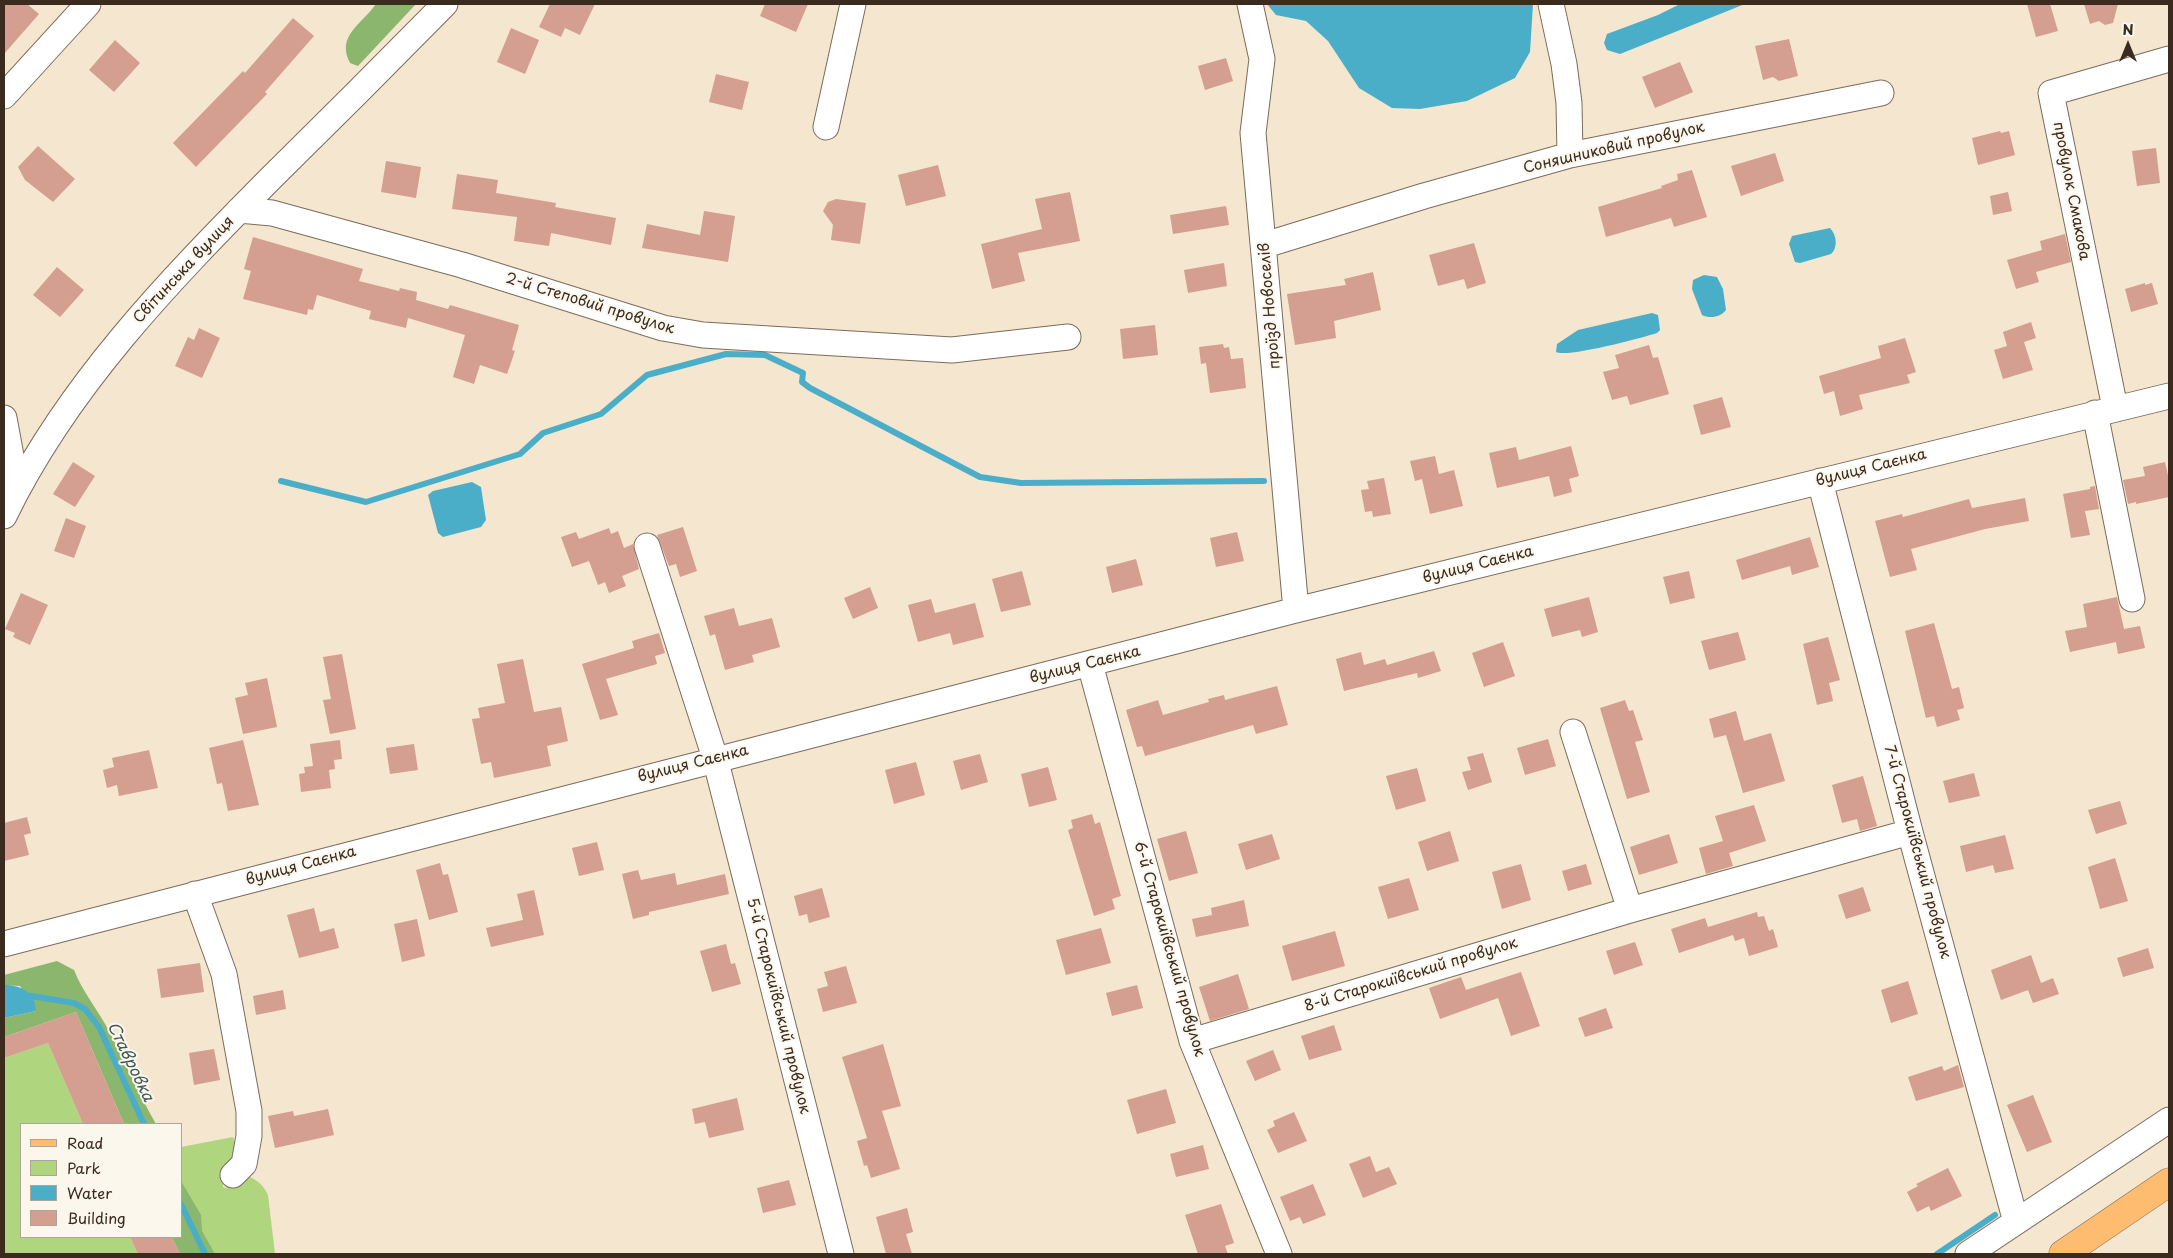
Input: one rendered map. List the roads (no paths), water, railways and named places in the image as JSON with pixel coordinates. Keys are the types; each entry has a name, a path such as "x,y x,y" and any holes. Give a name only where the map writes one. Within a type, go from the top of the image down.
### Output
{"main road":[{"path":"2063,1254 2169,1182"}],"street":[{"path":"4,96 88,4"},
{"name":"Світинська вулиця","path":"4,516 10,481 43,443 107,355 193,256 445,4"},
{"path":"826,127 853,4"},
{"name":"проїзд Новоселів","path":"1250,4 1262,59 1253,132 1265,245 1296,610"},
{"path":"1551,4 1564,64 1569,103 1570,155"},
{"name":"провулок Смакова","path":"2105,410 2051,93 2169,59"},
{"name":"Соняшниковий провулок","path":"1265,245 1424,196 1570,155 1881,93"},
{"name":"2-й Степовий провулок","path":"240,210 272,213 462,266 663,328 703,335 952,350 1068,338"},
{"name":"вулиця Саєнка","path":"4,944 715,758 1296,610 2105,410 2169,396"},
{"path":"2105,410 2132,599"},
{"path":"4,418 10,481"},
{"name":"7-й Старокиївський провулок","path":"1820,481 1910,832 2016,1222"},
{"name":"5-й Старокиївський провулок","path":"647,546 715,758 842,1254"},
{"name":"6-й Старокиївський провулок","path":"1090,664 1192,1041 1279,1254"},
{"path":"1573,732 1630,910"},
{"name":"8-й Старокиївський провулок","path":"1192,1041 1630,910 1910,832"},
{"path":"195,894 224,974 249,1111 250,1136 244,1164 233,1175"},
{"path":"1968,1254 2169,1120"}],"water":[{"path":"1267,4 1533,4 1530,52 1515,78 1467,101 1420,109 1392,108 1359,88 1328,41 1306,21 1276,15"},
{"path":"1680,4 1745,4 1620,54 1607,50 1604,43 1607,34 1658,15"},
{"path":"1830,228 1836,241 1835,248 1831,254 1800,263 1795,262 1789,244 1792,236"},
{"path":"1704,275 1717,277 1723,289 1726,310 1715,317 1702,315 1692,289 1693,280"},
{"path":"1652,313 1658,315 1660,330 1657,333 1588,350 1556,352 1557,344 1578,330"},
{"path":"472,482 481,487 486,520 481,527 443,537 438,533 428,495 433,491"},
{"path":"4,985 16,986 30,994 36,1011 4,1018"}],"waterway":[{"path":"281,481 366,502 520,454 543,433 601,414 647,375 726,354 765,355 803,373 802,382 810,388 980,477 1021,483 1264,481"},
{"name":"Ставровка","path":"24,998 31,996 74,1003 85,1009 99,1027 144,1123"},
{"name":"Ставровка","path":"182,1206 205,1254"},
{"name":"Ставровка","path":"1937,1254 1995,1215"}]}
